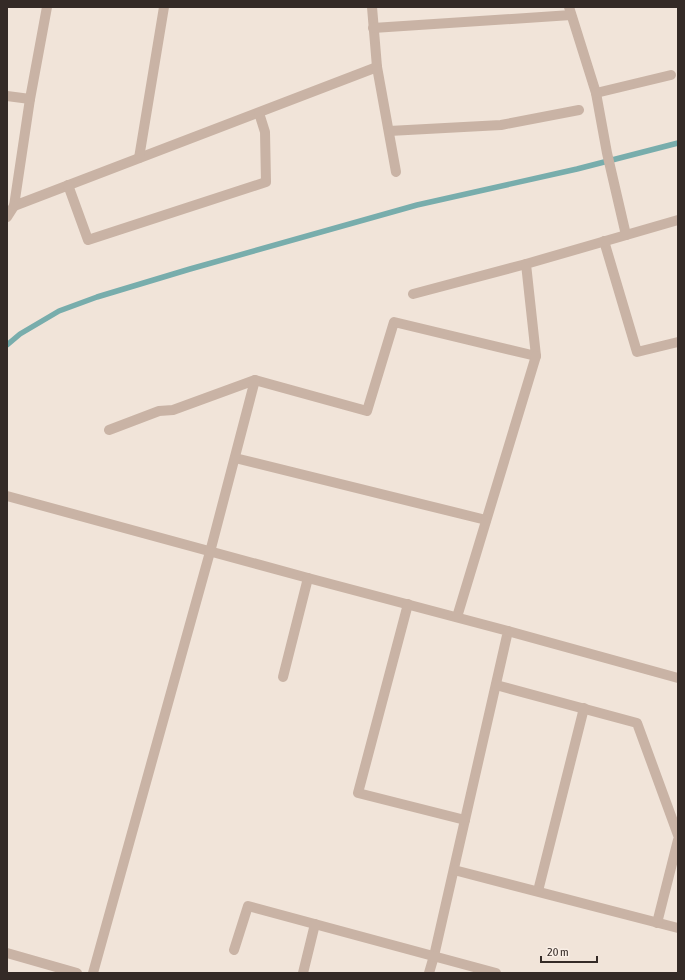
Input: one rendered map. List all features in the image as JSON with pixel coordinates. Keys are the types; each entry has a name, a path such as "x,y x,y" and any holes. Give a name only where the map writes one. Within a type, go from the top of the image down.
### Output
{"street":[{"path":"7,217 14,206 30,99 47,7"},
{"path":"139,158 164,7"},
{"path":"372,7 377,67 396,172"},
{"path":"374,28 570,11 596,93 607,153 626,235"},
{"path":"14,206 377,67"},
{"path":"596,93 671,75"},
{"path":"7,96 30,99"},
{"path":"389,131 501,126 579,110"},
{"path":"68,186 88,240 266,182 265,132 258,113"},
{"path":"413,294 526,264 678,220"},
{"path":"604,242 637,352 678,342"},
{"path":"457,617 536,356 526,264"},
{"path":"109,430 159,411 173,410 255,380 367,411 394,322 536,356"},
{"path":"93,973 210,552 255,380"},
{"path":"235,458 486,520"},
{"path":"7,496 210,552 508,630 678,678"},
{"path":"283,678 308,578"},
{"path":"408,604 358,793 465,820"},
{"path":"429,973 454,870 508,630"},
{"path":"496,685 637,723 678,835"},
{"path":"538,891 584,708"},
{"path":"657,923 678,840"},
{"path":"454,870 678,928"},
{"path":"234,950 248,906 496,973"},
{"path":"303,973 315,924"},
{"path":"7,953 77,973"}],"waterway":[{"path":"7,345 20,334 59,311 97,297 190,269 417,205 577,169 678,143"}]}
